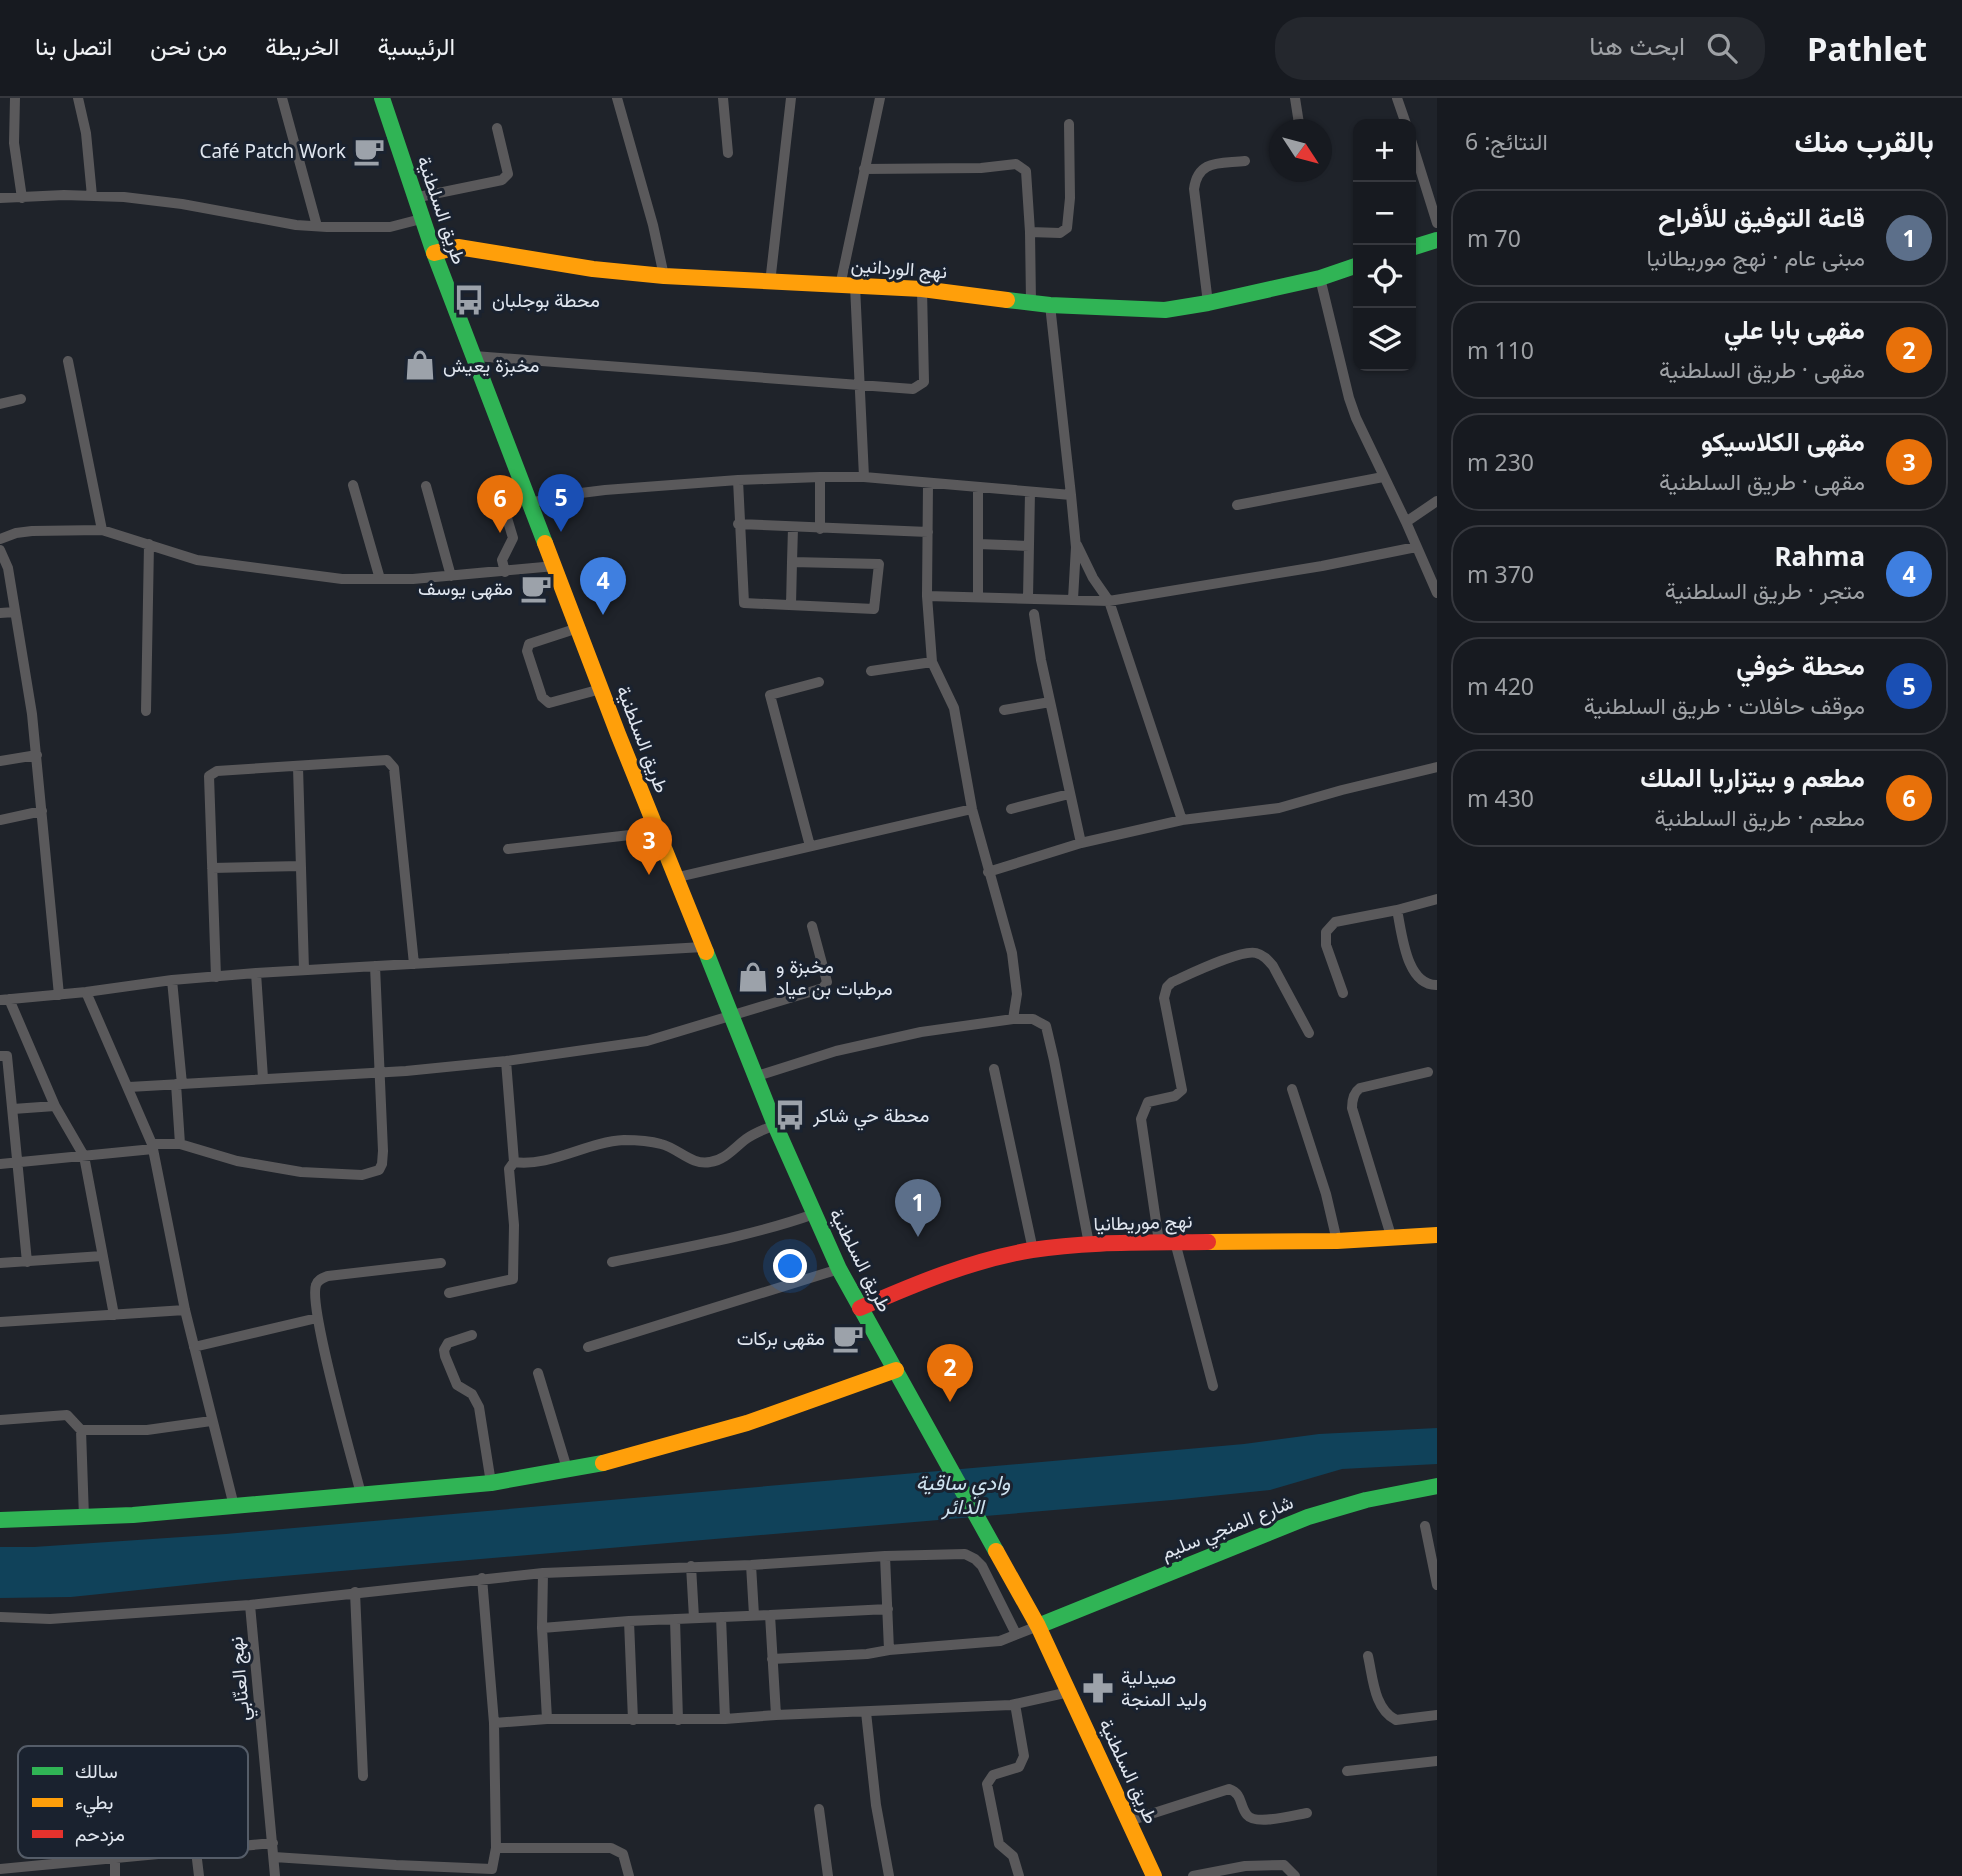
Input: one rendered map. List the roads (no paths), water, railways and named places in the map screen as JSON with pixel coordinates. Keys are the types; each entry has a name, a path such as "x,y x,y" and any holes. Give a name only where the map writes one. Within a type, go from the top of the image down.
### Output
{"main road":[{"name":"طريق السلطنية","path":"382,98 421,219 656,832 754,1077 839,1269 1038,1626 1153,1876"},
{"path":"1416,246 1437,240"},
{"name":"نهج الوردانين","path":"434,253 458,247 593,269 664,276 922,289 1050,305 1165,310 1320,278 1353,267"},
{"name":"نهج موريطانيا","path":"860,1308 925,1280 988,1259 1033,1250 1089,1244 1337,1241 1437,1235"},
{"path":"0,1520 84,1518 234,1506 491,1483 568,1472 635,1456 785,1411 896,1370"},
{"name":"شارع المنجي سليم","path":"1038,1626 1308,1517 1366,1500 1437,1486"}],"street":[{"path":"15,98 14,143 22,198"},
{"path":"78,98 86,133 92,196"},
{"path":"282,98 317,226"},
{"path":"617,98 653,225 664,276"},
{"path":"723,98 728,153"},
{"path":"770,282 791,98"},
{"path":"864,477 859,383 847,286 864,169 880,98"},
{"path":"1295,98 1298,119"},
{"path":"1398,98 1404,119"},
{"path":"1030,232 1060,233 1067,228 1070,198 1069,124"},
{"path":"414,198 502,180 508,174 497,128"},
{"path":"1416,156 1437,223"},
{"path":"1208,303 1194,189 1196,177 1204,167 1212,164 1245,161"},
{"path":"864,169 981,168 1016,163 1026,172 1031,302"},
{"path":"0,198 124,197 317,226 390,227 421,219"},
{"path":"1320,278 1349,398 1437,593"},
{"path":"474,356 913,389 924,382 922,289"},
{"path":"1050,305 1075,541 1073,599"},
{"path":"68,360 102,530"},
{"path":"0,404 21,399"},
{"path":"531,503 557,496 605,490 820,477 864,477 1071,495"},
{"path":"820,477 820,529"},
{"path":"1237,505 1383,477"},
{"path":"737,480 744,603 874,609 879,564 792,562"},
{"path":"928,484 927,596 932,662 954,708 972,809 1012,953 1017,994 1013,1019"},
{"path":"353,485 380,579"},
{"path":"426,486 451,576"},
{"path":"978,488 978,597"},
{"path":"1028,597 1030,492"},
{"path":"1406,522 1437,501"},
{"path":"504,508 513,538 502,560 505,572"},
{"path":"738,524 928,532"},
{"path":"791,605 793,528"},
{"path":"0,540 24,532 102,530 172,554 222,565 330,578 451,576 555,566"},
{"path":"1075,541 1093,578 1109,601 1182,820"},
{"path":"146,711 149,544"},
{"path":"978,544 1029,546"},
{"path":"927,596 1109,601 1322,566 1416,547"},
{"path":"0,550 8,568 37,755 59,995"},
{"path":"0,613 15,612"},
{"path":"1034,614 1081,843"},
{"path":"578,628 529,644 527,652 542,697 549,703 601,689"},
{"path":"871,671 932,662"},
{"path":"810,846 769,695 818,682"},
{"path":"1004,710 1050,702"},
{"path":"0,761 37,755"},
{"path":"216,977 209,776 217,771 387,760 394,768 414,964"},
{"path":"298,767 304,971"},
{"path":"988,872 1081,843 1182,820 1279,808 1437,767"},
{"path":"1011,809 1069,794"},
{"path":"674,878 972,809"},
{"path":"0,820 42,811"},
{"path":"508,849 656,832"},
{"path":"212,868 301,866"},
{"path":"1343,993 1326,945 1326,932 1335,922 1437,899"},
{"path":"1397,910 1411,967 1417,978 1424,983 1437,985"},
{"path":"129,1087 381,1073 506,1061 647,1041 823,988 827,982 812,926"},
{"path":"114,1315 84,1156 55,1106 4,999 86,992 172,980 703,947"},
{"path":"1213,1387 1167,1242 1141,1119 1148,1102 1175,1096 1182,1090 1164,998 1167,987 1179,979 1246,952 1255,953 1266,958 1273,966 1309,1033"},
{"path":"0,1164 180,1144 237,1161 301,1172 372,1174 379,1171 382,1164 381,1073 375,966"},
{"path":"256,974 263,1078"},
{"path":"172,980 180,1144"},
{"path":"86,992 129,1087 152,1146 185,1310 234,1506"},
{"path":"754,1077 836,1051 921,1032 1013,1019 1034,1019 1046,1026 1089,1244"},
{"path":"27,1262 13,1109 4,1056 28,1046"},
{"path":"449,1293 513,1279 514,1225 509,1169 514,1162 506,1061"},
{"path":"994,1069 1033,1250"},
{"path":"1392,1239 1352,1101 1360,1088 1428,1072"},
{"path":"1292,1089 1312,1147 1337,1241"},
{"path":"13,1109 55,1106"},
{"path":"514,1162 539,1161 597,1143 625,1140 662,1144 701,1163 709,1163 722,1159 748,1138 775,1125"},
{"path":"612,1262 714,1241 789,1223 814,1214"},
{"path":"0,1263 102,1256"},
{"path":"361,1494 317,1318 315,1287 322,1278 441,1263"},
{"path":"588,1347 839,1269"},
{"path":"0,1322 185,1310"},
{"path":"194,1347 317,1318"},
{"path":"472,1335 448,1343 444,1350 457,1385 472,1394 479,1407 491,1483"},
{"path":"538,1373 568,1472"},
{"path":"0,1420 67,1415 81,1430 84,1518"},
{"path":"81,1430 147,1430 211,1421"},
{"path":"1425,1526 1437,1585"},
{"path":"0,1617 50,1619 250,1605 543,1573 965,1554 982,1566 1016,1634"},
{"path":"885,1556 889,1650"},
{"path":"751,1565 754,1615"},
{"path":"691,1566 694,1619"},
{"path":"543,1573 542,1628 547,1719"},
{"path":"274,1857 493,1872 496,1848 494,1723 482,1578"},
{"path":"355,1592 363,1776"},
{"name":"نهج العنّابي","path":"250,1605 275,1876"},
{"path":"542,1628 629,1621 888,1609"},
{"path":"771,1615 776,1715"},
{"path":"721,1617 725,1719"},
{"path":"675,1619 678,1720"},
{"path":"629,1621 633,1720"},
{"path":"772,1659 867,1654 1000,1641 1038,1626"},
{"path":"1368,1656 1384,1712 1396,1720 1437,1715"},
{"path":"494,1723 547,1719 725,1719 1015,1704 1069,1692"},
{"path":"1015,1704 1024,1756 1019,1767 993,1775 987,1784 999,1844 1013,1856 1019,1876"},
{"path":"866,1712 876,1805 889,1876"},
{"path":"1347,1771 1437,1761"},
{"path":"1129,1821 1229,1789 1239,1795 1247,1815 1254,1819 1307,1813"},
{"path":"819,1809 828,1876"},
{"path":"248,1846 273,1843"},
{"path":"496,1848 611,1848 623,1854 629,1876"},
{"path":"0,1869 44,1870 115,1858 116,1876"},
{"path":"196,1858 199,1876"},
{"path":"1193,1876 1245,1866 1284,1865 1295,1876"}],"water":[{"name":"وادي ساقية الدائر","path":"1437,1428 1437,1464 1342,1469 1270,1490 235,1580 71,1597 0,1598 0,1547 226,1534 1244,1444 1319,1434"}],"place":[{"name":"Café Patch Work","path":"369,151"},
{"name":"محطة بوجلبان","path":"469,300"},
{"name":"مخبزة يعيش","path":"420,365"},
{"name":"محطة خوفي","path":"561,532"},
{"name":"مطعم و بيتزاريا الملك","path":"500,533"},
{"name":"مقهى يوسف","path":"536,588"},
{"name":"Rahma","path":"603,615"},
{"name":"مقهى الكلاسيكو","path":"649,875"},
{"name":"مخبزة و مرطبات بن عياد","path":"753,977"},
{"name":"محطة حي شاكر","path":"790,1115"},
{"name":"قاعة التوفيق للأفراح","path":"918,1237"},
{"name":"مقهى بركات","path":"848,1338"},
{"name":"مقهى بابا علي","path":"950,1402"},
{"name":"صيدلية وليد المنجة","path":"1098,1688"}]}
